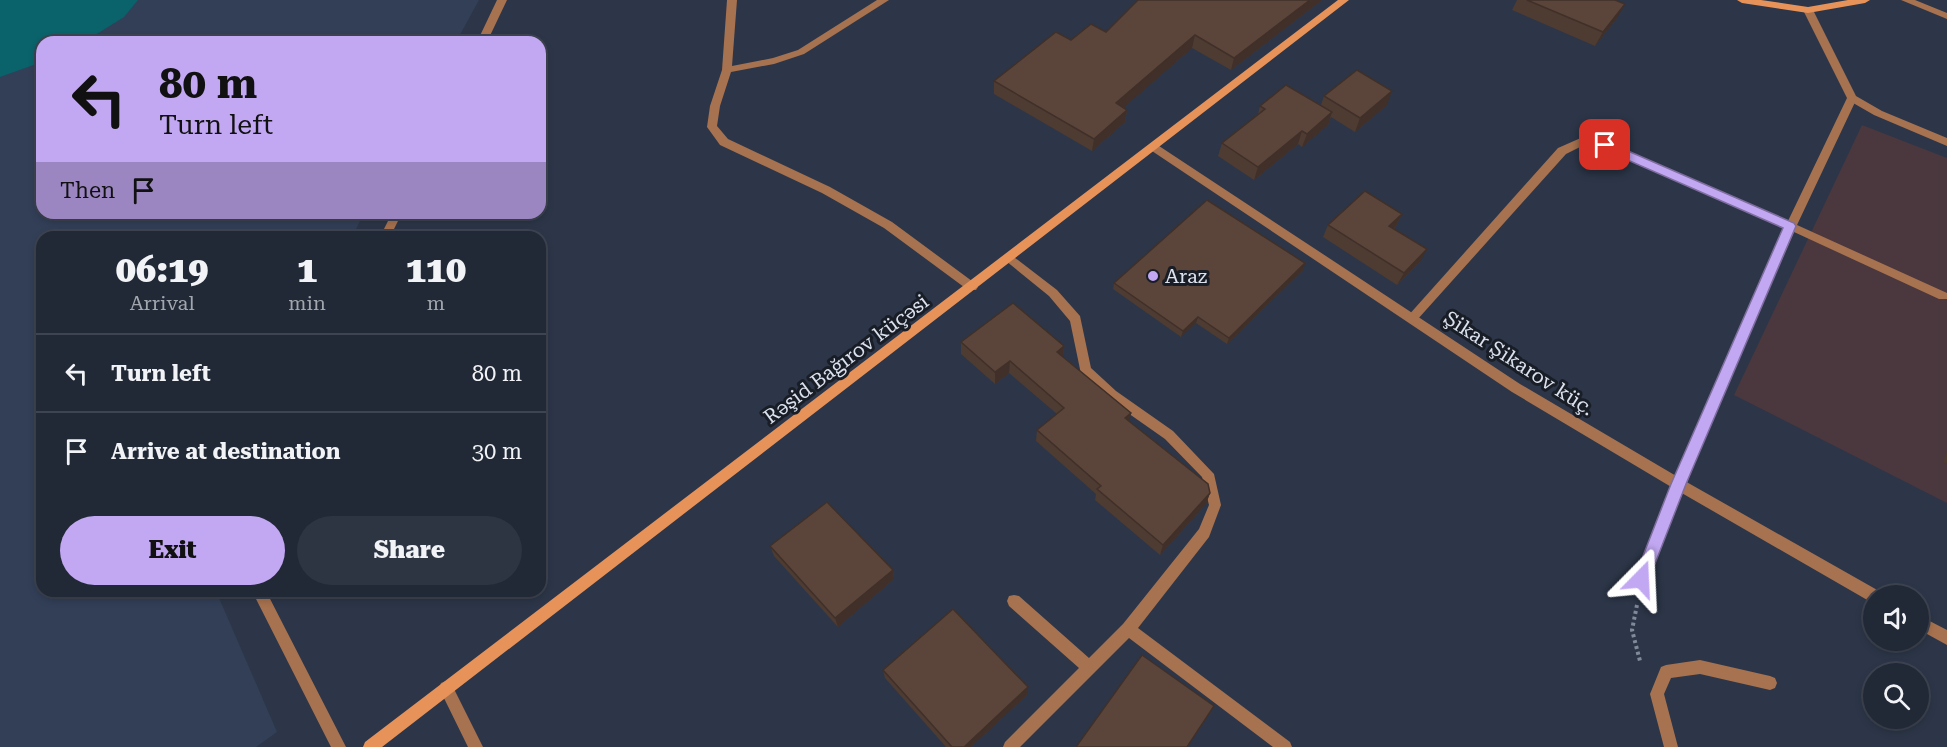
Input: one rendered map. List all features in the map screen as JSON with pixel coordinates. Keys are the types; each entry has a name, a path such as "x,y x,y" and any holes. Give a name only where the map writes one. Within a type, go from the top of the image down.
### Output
{"street":[{"path":"485,36 502,0"},
{"path":"732,0 727,69 715,106 712,127 724,142 826,190 888,225 972,287"},
{"path":"727,69 774,61 801,52 884,0"},
{"name":"Rəşid Bağırov küçəsi","path":"370,747 1344,0"},
{"path":"1742,0 1809,10 1865,0"},
{"path":"1906,0 1947,16"},
{"path":"1809,10 1852,98 1947,142"},
{"path":"1641,579 1678,484 1790,226 1852,98"},
{"path":"1413,317 1562,152 1583,141 1605,145 1943,296"},
{"name":"Şikar Şikarov küç.","path":"1153,146 1413,317 1516,388 1863,590"},
{"path":"1010,258 1053,293 1076,319 1085,370 1112,395 1169,435 1208,474 1215,505 1204,533 1128,629 1010,747"},
{"path":"262,597 339,747"},
{"path":"1014,601 1089,668"},
{"path":"1929,627 1947,638"},
{"path":"1128,629 1286,747"},
{"path":"1671,747 1657,694 1666,672 1700,667 1770,683"},
{"path":"446,688 476,747"}],"path":[{"path":"1641,579 1632,630 1638,655 1657,694"}],"shaded area":[{"path":"0,0 479,0 459,36 36,36 36,219 361,219 355,231 36,231 36,597 219,597 277,732 256,747 0,747"},
{"path":"0,0 138,0 124,17 94,36 36,36 36,64 0,77"},
{"path":"1862,125 1947,158 1947,503 1734,395"}],"building":[{"path":"1138,0 1310,0 1234,58 1195,35 1116,103 1127,110 1094,139 994,81 1056,32 1071,40 1091,24 1106,32"},
{"path":"1527,0 1615,0 1625,4 1603,32"},
{"path":"1357,70 1392,91 1360,118 1324,96"},
{"path":"1286,85 1332,112 1307,134 1302,131 1258,167 1222,143 1265,109 1260,106"},
{"path":"1365,191 1402,214 1389,226 1427,249 1404,273 1328,225"},
{"path":"1207,200 1305,263 1229,338 1198,317 1183,331 1114,283"},
{"path":"1013,303 1064,346 1057,352 1131,413 1125,418 1208,484 1210,493 1163,545 1097,489 1101,486 1037,430 1064,408 1010,361 995,372 961,342"},
{"path":"827,502 893,570 835,618 770,546"},
{"path":"953,609 1028,687 964,747 952,747 883,670"},
{"path":"1142,655 1214,706 1187,747 1076,747"}],"place":[{"name":"Araz","path":"1153,276"}],"route":[{"path":"1605,145 1790,226 1678,484 1641,579"}]}
